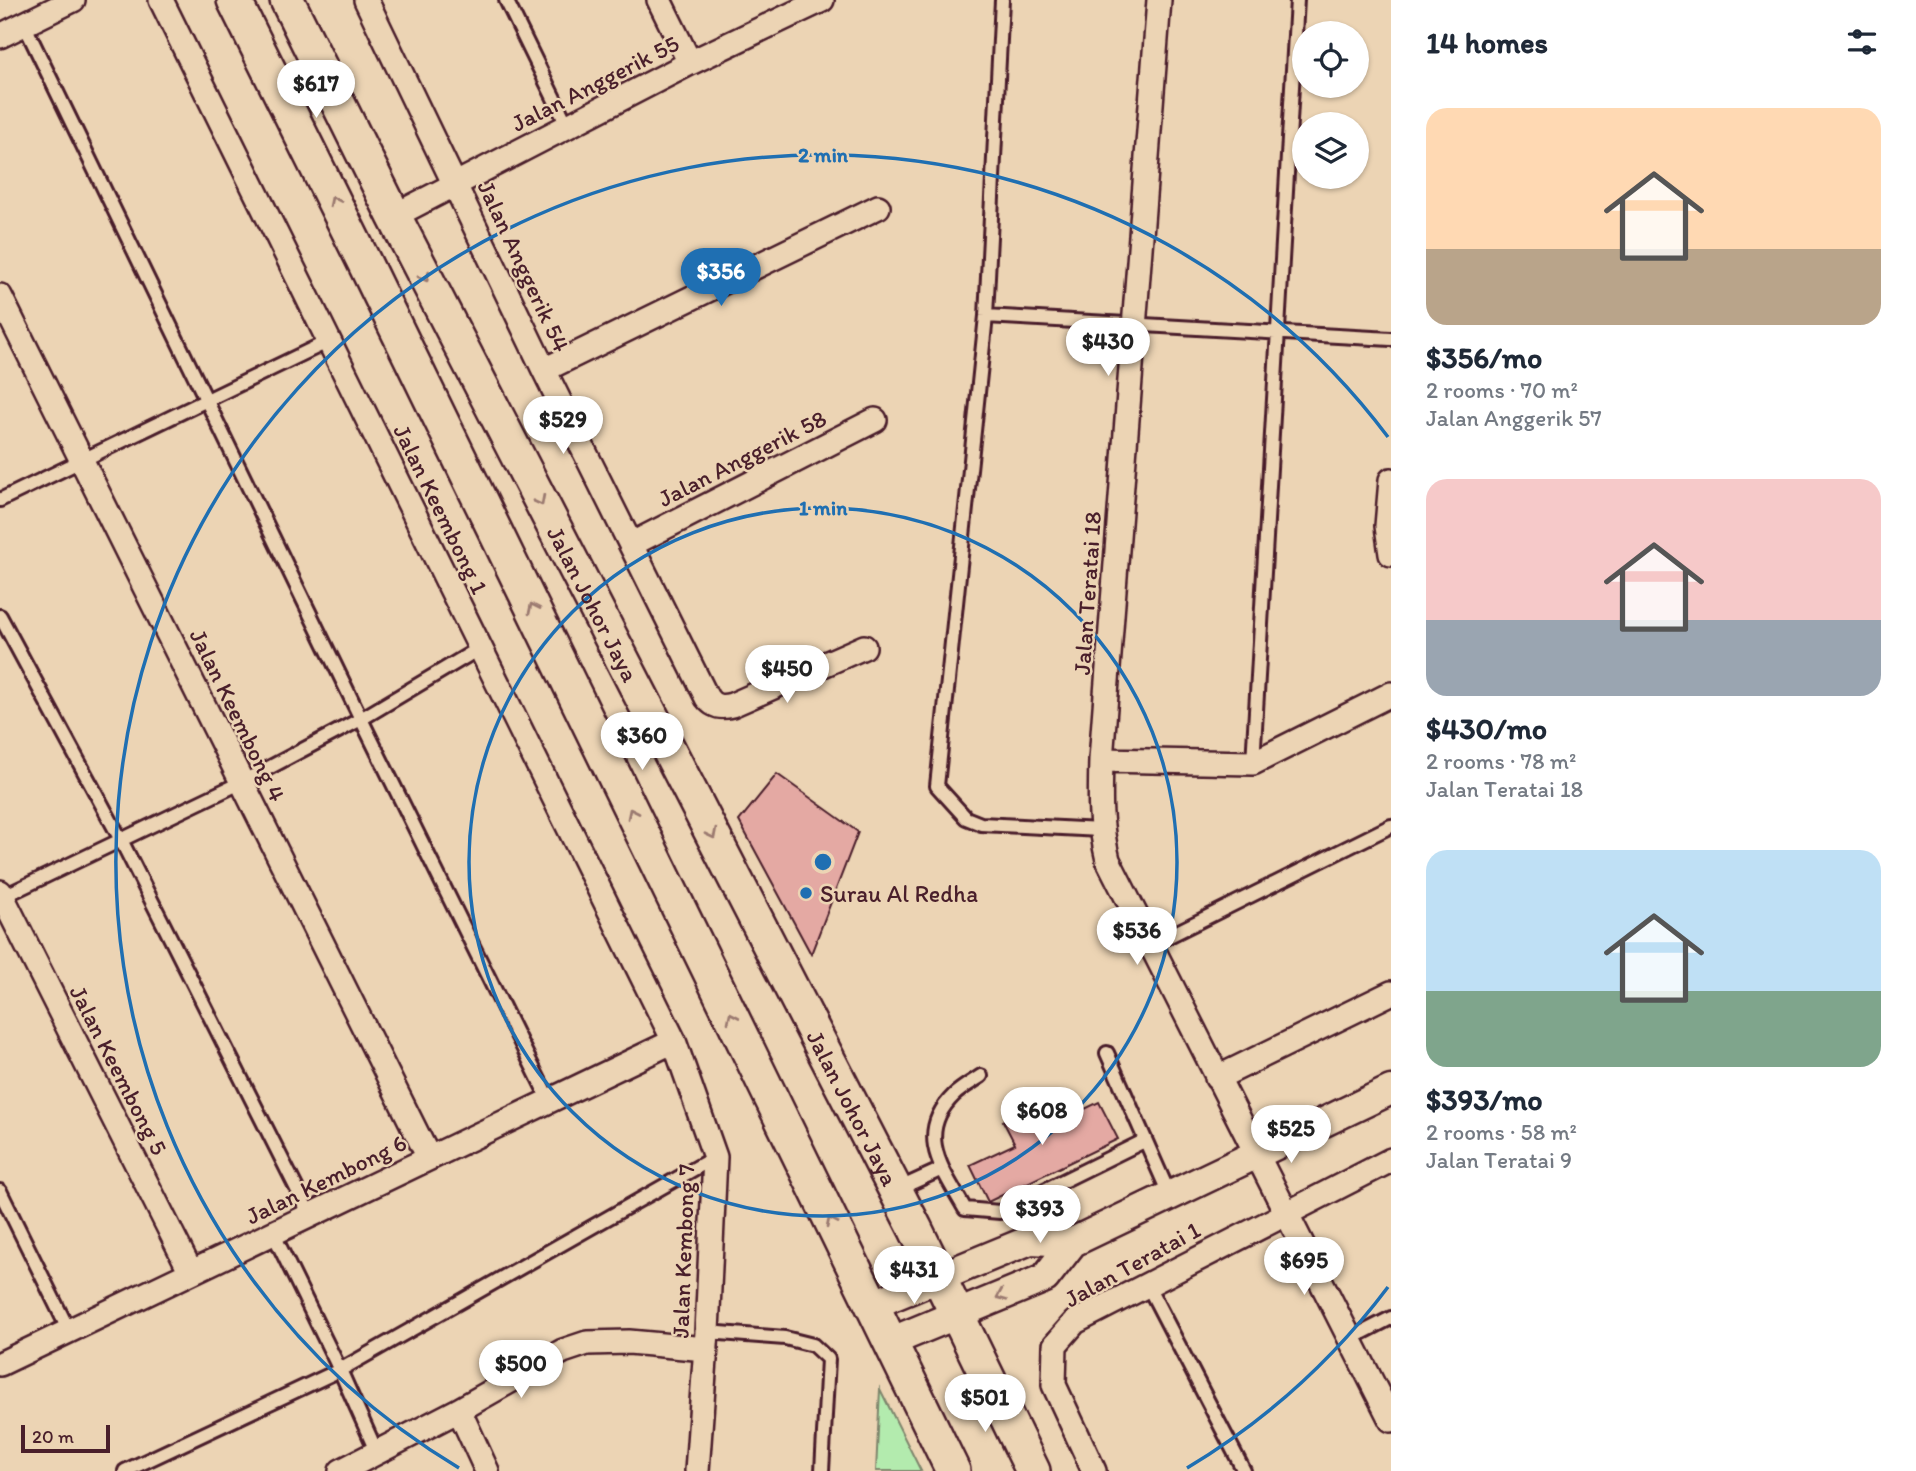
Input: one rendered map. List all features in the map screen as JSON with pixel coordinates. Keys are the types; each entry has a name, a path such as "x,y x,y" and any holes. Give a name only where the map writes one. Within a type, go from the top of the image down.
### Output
{"main road":[{"path":"234,0 376,285 953,1471"},
{"name":"Jalan Johor Jaya","path":"287,0 394,216 895,1190 1033,1471"}],"street":[{"path":"0,36 73,0"},
{"name":"Jalan Keembong 1","path":"161,0 674,1041"},
{"name":"Jalan Anggerik 54","path":"366,0 544,370 711,703 724,708 863,647"},
{"path":"659,0 690,63"},
{"name":"Jalan Teratai 18","path":"1159,0 1101,760 1101,830 1108,860 1391,1419"},
{"name":"Jalan Anggerik 55","path":"394,216 814,2"},
{"path":"544,370 878,207"},
{"name":"Jalan Keembong 4","path":"0,296 429,1158"},
{"name":"Jalan Anggerik 58","path":"632,544 875,420"},
{"path":"1391,480 1387,526 1391,554"},
{"path":"1101,760 1253,763 1391,694"},
{"name":"Jalan Keembong 5","path":"1,896 191,1272"},
{"path":"1217,1079 1391,993"},
{"name":"Jalan Kembong 6","path":"0,1364 674,1041"},
{"name":"Jalan Kembong 7","path":"674,1041 715,1157 697,1471"},
{"path":"890,1342 1045,1278 1073,1242 1391,1090"},
{"name":"Jalan Teratai 1","path":"1094,1471 1054,1385 1055,1345 1076,1322 1285,1212 1391,1160"},
{"path":"872,1305 1030,1240 1073,1242"},
{"path":"341,1471 459,1410 563,1351 587,1343 706,1340"},
{"path":"459,1410 487,1471"}],"lane":[{"path":"506,0 568,127"},
{"path":"1002,0 986,316 937,786 966,818 981,824 1101,830"},
{"path":"1253,763 1297,0"},
{"path":"24,24 205,401 549,1100"},
{"path":"986,316 1391,339"},
{"path":"0,500 329,341"},
{"path":"0,616 121,840 310,1215"},
{"path":"1,896 242,782 361,719 480,648"},
{"path":"1151,946 1391,826"},
{"path":"1107,1054 1170,1196"},
{"path":"981,1076 954,1094 936,1118 934,1149 965,1209 1000,1212 1144,1141"},
{"path":"125,1471 340,1370 715,1157"},
{"path":"895,1190 942,1169"},
{"path":"0,1191 69,1331"},
{"path":"274,1233 377,1453"},
{"path":"1147,1284 1244,1471"},
{"path":"1350,1339 1391,1318"},
{"path":"706,1340 785,1338 813,1345 828,1359 821,1471"}],"green space":[{"path":"880,1389 921,1471 876,1471"}],"building":[{"name":"Surau Al Redha","path":"777,774 858,832 811,954 739,821"},
{"path":"1047,1100 1058,1122 1099,1102 1118,1139 988,1202 970,1165 1015,1144 1003,1121"}],"place":[{"name":"Surau Al Redha","path":"806,893"}]}
